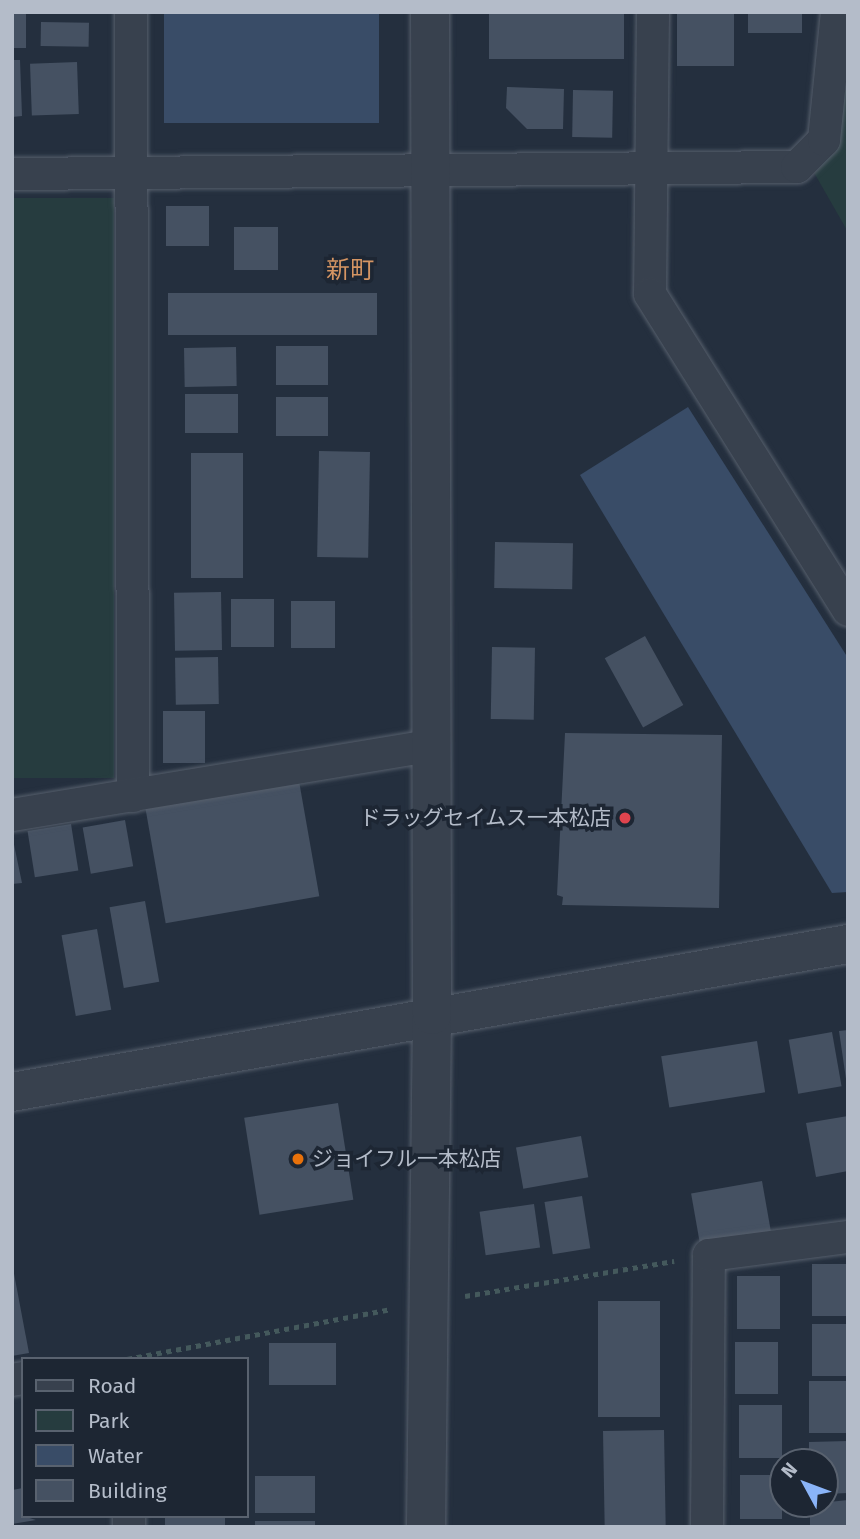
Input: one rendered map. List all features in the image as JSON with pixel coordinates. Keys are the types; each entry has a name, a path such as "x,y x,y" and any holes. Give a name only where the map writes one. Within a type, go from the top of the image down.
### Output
{"street":[{"path":"131,12 129,172 133,796"},
{"path":"426,1527 432,1014 428,746 430,12"},
{"path":"653,12 650,294 848,610"},
{"path":"12,174 429,168 651,172 797,167 824,140 837,12"},
{"path":"12,815 428,746"},
{"path":"12,1092 432,1014 848,944"},
{"path":"707,1527 709,1255 848,1237"}],"path":[{"path":"138,1357 427,1303 709,1255"}],"green space":[{"path":"845,91 848,91 848,232 812,169"},
{"path":"12,198 114,198 114,778 12,778"}],"water":[{"path":"164,12 379,12 379,123 164,123"},
{"path":"688,407 848,658 848,892 832,893 580,475"}],"building":[{"path":"12,12 26,12 26,48 12,48"},
{"path":"489,12 624,12 624,59 489,59"},
{"path":"677,12 734,12 734,66 677,66"},
{"path":"748,12 802,12 802,33 748,33"},
{"path":"41,22 89,23 89,47 41,46"},
{"path":"12,60 20,60 22,116 12,117"},
{"path":"77,62 79,114 32,116 30,64"},
{"path":"507,87 564,89 563,129 527,129 506,108"},
{"path":"573,90 613,91 612,138 572,137"},
{"path":"166,206 209,206 209,246 166,246"},
{"path":"234,227 278,227 278,270 234,270"},
{"path":"168,293 377,293 377,335 168,335"},
{"path":"276,346 328,346 328,385 276,385"},
{"path":"236,347 237,386 185,387 184,348"},
{"path":"185,394 238,394 238,433 185,433"},
{"path":"276,397 328,397 328,436 276,436"},
{"path":"319,451 370,452 368,558 317,557"},
{"path":"191,453 243,453 243,578 191,578"},
{"path":"495,542 573,543 572,589 494,588"},
{"path":"221,592 222,650 175,651 174,593"},
{"path":"231,599 274,599 274,647 231,647"},
{"path":"291,601 335,601 335,648 291,648"},
{"path":"645,636 683,705 643,727 605,658"},
{"path":"492,647 535,648 534,720 491,719"},
{"path":"218,657 219,704 176,705 175,658"},
{"path":"163,711 205,711 205,763 163,763"},
{"path":"565,733 722,735 719,908 562,905 563,897 557,895"},
{"path":"299,781 319,896 166,923 145,808"},
{"path":"125,820 133,866 91,874 83,827"},
{"path":"71,824 78,870 35,877 28,831"},
{"path":"12,835 22,883 12,884"},
{"path":"145,901 159,982 124,988 110,907"},
{"path":"97,929 111,1010 76,1016 62,935"},
{"path":"848,1030 848,1079 846,1079 839,1031"},
{"path":"832,1032 842,1086 798,1094 789,1040"},
{"path":"757,1041 765,1092 669,1108 661,1056"},
{"path":"338,1103 353,1200 260,1215 244,1118"},
{"path":"848,1116 848,1171 816,1177 806,1123"},
{"path":"581,1136 588,1177 523,1189 516,1147"},
{"path":"762,1181 771,1233 700,1246 691,1194"},
{"path":"582,1196 590,1248 553,1254 544,1202"},
{"path":"534,1204 540,1248 486,1255 480,1212"},
{"path":"12,1263 29,1353 12,1356"},
{"path":"812,1264 848,1264 848,1316 812,1316"},
{"path":"737,1276 780,1276 780,1329 737,1329"},
{"path":"598,1301 660,1301 660,1417 598,1417"},
{"path":"812,1324 848,1324 848,1376 812,1376"},
{"path":"735,1342 778,1342 778,1394 735,1394"},
{"path":"269,1343 336,1343 336,1385 269,1385"},
{"path":"809,1381 848,1381 848,1433 809,1433"},
{"path":"739,1405 782,1405 782,1448 769,1448 769,1458 739,1458"},
{"path":"664,1430 666,1527 605,1527 603,1431"},
{"path":"848,1441 848,1493 839,1493 839,1448 809,1448 809,1442"},
{"path":"740,1475 769,1475 769,1518 782,1519 740,1519"},
{"path":"255,1476 315,1476 315,1513 255,1513"},
{"path":"21,1488 21,1518 36,1520 12,1524 12,1490"},
{"path":"848,1500 848,1527 810,1527 810,1518 839,1518 839,1501"},
{"path":"165,1518 225,1518 225,1527 165,1527"},
{"path":"255,1521 315,1521 315,1527 255,1527"}],"place":[{"name":"ドラッグセイムス一本松店","path":"625,818"},
{"name":"ジョイフル一本松店","path":"298,1159"}],"district":[{"name":"新町","path":"350,271"}]}
